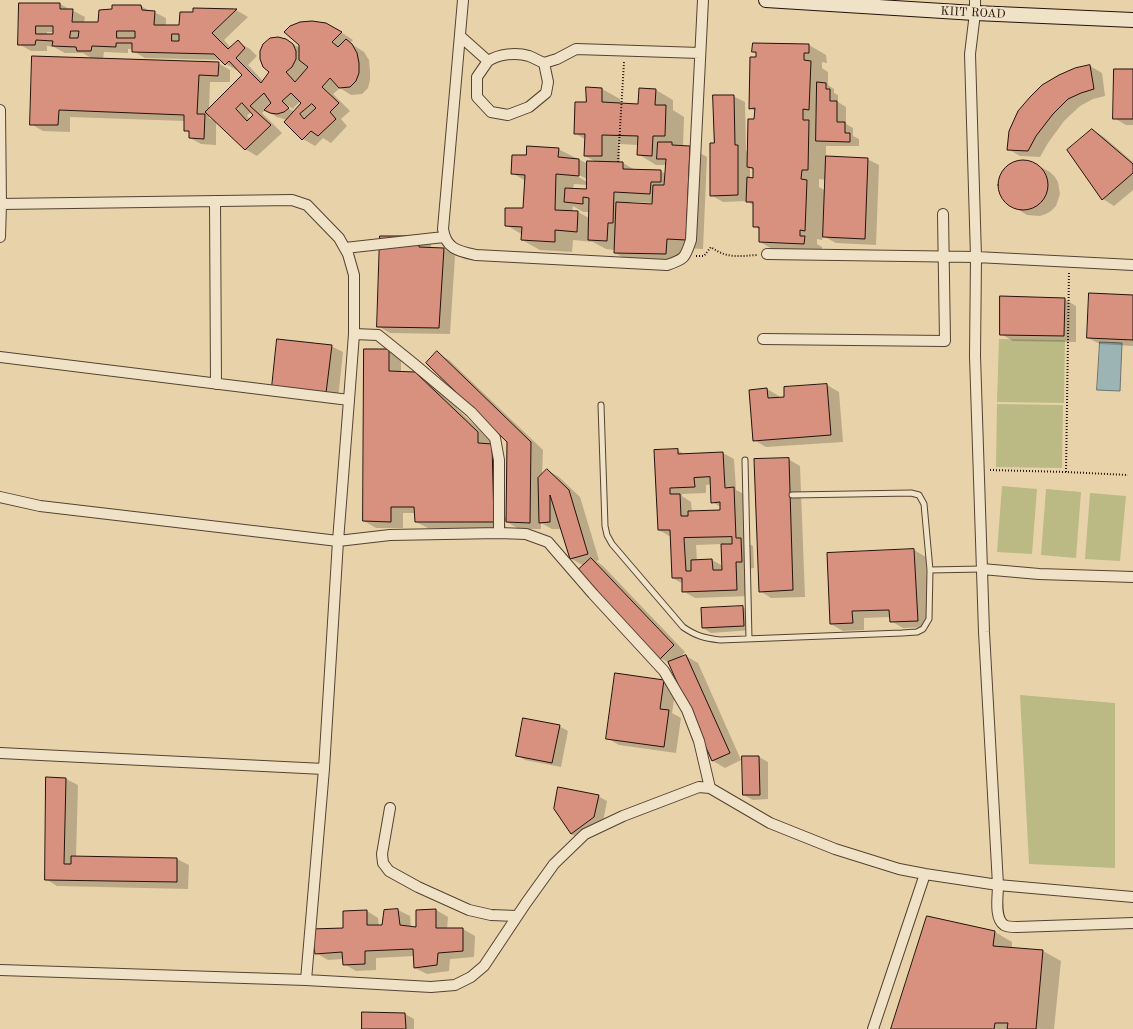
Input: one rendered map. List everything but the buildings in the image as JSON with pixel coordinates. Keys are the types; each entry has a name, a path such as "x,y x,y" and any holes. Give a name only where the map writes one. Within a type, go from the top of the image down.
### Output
{"main road":[{"name":"KIIT ROAD","path":"766,0 975,7 1133,20"}],"street":[{"path":"463,0 443,229 444,237 450,246 459,251 476,256 667,265 686,256 691,240 703,0"},
{"path":"975,7 970,54 976,257 975,356 985,640 998,885 997,914 1000,921 1005,926 1016,928 1133,923"},
{"path":"460,36 488,61"},
{"path":"544,63 548,82 546,93 529,107 508,115 491,112 477,97 478,77 488,61 494,57 517,54 529,56 544,63 557,59 576,49 700,53"},
{"path":"0,110 0,236"},
{"path":"1,204 292,200 307,205 339,238 348,254 354,275 354,334 338,541 324,769 306,980"},
{"path":"215,201 216,384"},
{"path":"763,339 945,341 945,257 943,214"},
{"path":"345,248 444,237"},
{"path":"767,254 976,257 1133,265"},
{"path":"354,334 378,336 471,412 495,438 499,460 499,533"},
{"path":"0,357 349,400"},
{"path":"0,497 40,506 338,541 390,535 499,533 526,534 548,542 593,594 664,671 687,710 699,741 710,788"},
{"path":"982,569 1039,574 1133,577"},
{"path":"0,753 324,769"},
{"path":"0,970 306,980 431,987 455,985 471,977 484,966 554,864 585,834 623,816 699,787 710,788 770,823 835,849 899,869 998,885 1133,897"},
{"path":"390,808 382,854 383,863 389,872 469,910 491,915 517,916"},
{"path":"873,1029 925,874"}],"lane":[{"path":"601,405 605,526 607,535 612,544 683,627 693,634 705,638 720,640 916,632 923,629 929,619 930,570 924,504 918,495 911,493 792,495"},
{"path":"744,460 749,638"},
{"path":"930,570 982,569"}],"path":[{"path":"618,162 624,50"},
{"path":"686,256 704,256 711,247 718,252 730,256 767,254"},
{"path":"1066,472 1069,262"},
{"path":"979,470 1128,475"}],"shaded area":[{"path":"999,339 1065,340 1064,403 997,402"},
{"path":"997,404 1063,405 1062,468 996,467"},
{"path":"1002,486 1037,489 1032,554 997,552"},
{"path":"1046,489 1081,492 1076,558 1041,555"},
{"path":"1090,493 1126,496 1120,561 1085,559"},
{"path":"1020,695 1115,703 1115,868 1029,864"}],"water":[{"path":"1100,342 1122,343 1120,391 1097,390"}]}
